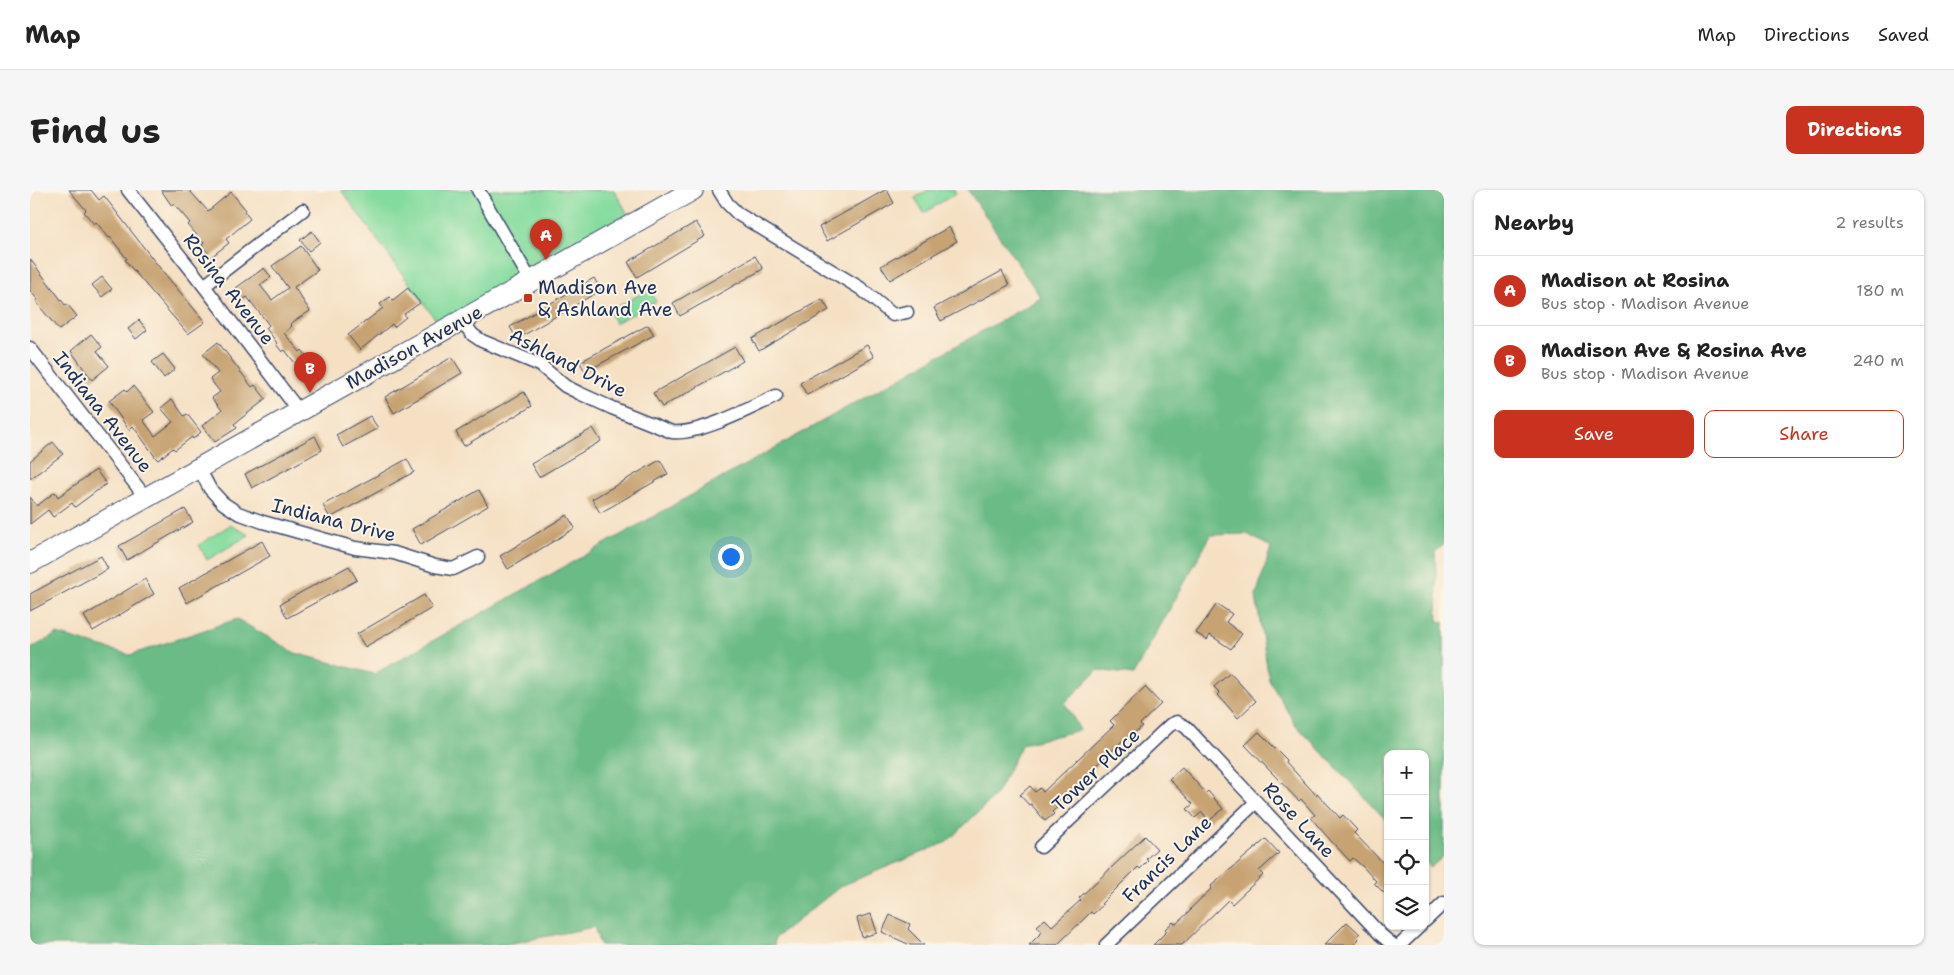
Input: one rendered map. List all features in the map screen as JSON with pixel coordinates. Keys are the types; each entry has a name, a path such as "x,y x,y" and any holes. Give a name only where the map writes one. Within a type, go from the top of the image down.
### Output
{"main road":[{"name":"Madison Avenue","path":"30,563 693,190"}],"street":[{"name":"Rosina Avenue","path":"128,190 299,411"},
{"path":"478,190 530,281"},
{"path":"719,190 727,203 738,214 860,288 893,314 907,312"},
{"path":"204,286 303,210"},
{"name":"Ashland Drive","path":"461,320 473,335 482,341 540,365 565,386 612,408 672,432 680,433 700,428 776,396"},
{"name":"Indiana Avenue","path":"30,348 146,498"},
{"name":"Indiana Drive","path":"199,468 210,489 223,503 238,513 263,522 355,548 394,554 435,566 453,569 478,557"},
{"name":"Rose Lane","path":"1176,722 1186,727 1381,935 1393,945"},
{"name":"Tower Place","path":"1042,847 1176,722"},
{"name":"Francis Lane","path":"1106,945 1256,802"},
{"path":"1429,917 1444,903"},
{"path":"1400,945 1416,930"}],"green space":[{"path":"341,190 614,190 629,216 439,324"},
{"path":"928,190 954,190 956,193 924,213 915,198"},
{"path":"968,190 1444,190 1444,545 1435,551 1438,621 1444,622 1444,856 1431,867 1429,865 1429,750 1384,750 1384,818 1295,724 1269,680 1256,596 1271,547 1247,534 1211,535 1133,675 1098,670 1065,703 1080,730 1022,744 996,795 947,842 841,886 775,938 774,945 600,945 594,927 502,945 30,945 30,649 57,634 130,655 237,619 295,653 374,674 1041,298"},
{"path":"650,289 656,302 615,323 609,311"},
{"path":"230,525 249,535 207,560 199,545"}],"building":[{"path":"69,190 91,190 99,200 104,196 205,322 188,334 125,260 127,259 110,237 96,222 94,224 84,212 86,210"},
{"path":"161,190 189,190 208,211 231,192 246,210 244,211 250,219 226,239 229,243 211,257 202,245 204,243 188,225 190,223 174,204 172,206"},
{"path":"887,190 894,203 827,241 819,227"},
{"path":"696,222 705,236 637,277 628,262"},
{"path":"949,227 957,241 890,280 881,266"},
{"path":"312,231 320,242 309,251 300,240"},
{"path":"301,246 318,270 294,287 310,311 290,324 292,326 284,333 300,352 302,350 319,372 308,380 285,350 282,352 276,344 266,328 269,325 247,297 241,301 233,290 264,268 271,277 260,285 272,300 288,288 272,266"},
{"path":"755,256 763,269 680,316 673,303"},
{"path":"30,259 65,305 67,304 77,316 59,330 40,307 36,301 38,300 30,291"},
{"path":"1002,271 1009,285 941,321 934,308"},
{"path":"102,277 112,289 102,297 92,285"},
{"path":"594,278 601,290 517,339 510,327"},
{"path":"408,288 420,303 404,314 406,317 394,327 392,324 360,350 348,335 383,308 380,304 390,297 393,300"},
{"path":"822,299 829,310 759,351 752,339"},
{"path":"139,320 147,330 136,339 128,329"},
{"path":"648,325 654,335 585,372 580,362"},
{"path":"91,334 102,347 97,351 109,366 92,380 71,351"},
{"path":"218,342 252,387 255,385 266,399 234,424 237,428 215,442 202,426 222,410 212,398 220,392 210,379 218,373 203,354"},
{"path":"867,345 874,357 807,395 800,383"},
{"path":"735,347 743,361 662,407 653,393"},
{"path":"163,354 175,369 164,378 152,362"},
{"path":"452,357 462,373 394,413 385,397"},
{"path":"133,386 154,412 143,420 155,436 173,422 161,408 172,399 184,416 187,414 201,432 175,450 173,448 158,460 133,426 129,430 109,401 125,389 127,392"},
{"path":"524,392 532,406 464,446 456,432"},
{"path":"370,416 378,428 343,447 336,435"},
{"path":"593,428 601,441 539,477 531,464"},
{"path":"315,436 322,450 252,488 245,474"},
{"path":"53,442 63,454 30,479 30,461"},
{"path":"407,459 414,472 330,518 323,505"},
{"path":"660,460 668,474 600,513 592,499"},
{"path":"96,470 106,484 75,507 72,503 53,517 48,510 30,524 30,497 37,506 55,492 58,497"},
{"path":"479,490 488,506 421,545 412,529"},
{"path":"185,509 193,522 127,560 119,546"},
{"path":"567,515 575,528 508,569 500,556"},
{"path":"262,541 270,556 187,603 179,588"},
{"path":"101,556 108,569 30,611 30,594"},
{"path":"349,566 357,580 287,618 280,604"},
{"path":"145,579 154,594 93,631 84,616"},
{"path":"424,595 432,608 365,647 357,634"},
{"path":"1217,604 1232,614 1226,622 1242,634 1231,649 1210,635 1207,640 1196,633"},
{"path":"1230,673 1256,701 1238,718 1218,695 1220,693 1214,687"},
{"path":"1145,687 1161,704 1140,724 1142,726 1131,736 1129,735 1127,739 1126,737 1079,783 1082,785 1052,812 1054,814 1045,821 1031,804 1029,805 1020,795 1030,786 1035,792 1040,788 1043,792 1114,725 1110,721"},
{"path":"1259,732 1287,760 1286,762 1316,795 1317,793 1340,818 1343,815 1357,830 1354,833 1384,864 1384,893 1363,867 1353,858 1350,861 1330,840 1311,818 1315,815 1301,799 1299,801 1245,745"},
{"path":"1182,767 1206,793 1208,791 1223,809 1209,821 1202,812 1195,818 1187,809 1193,804 1169,779"},
{"path":"1145,836 1157,849 1146,859 1148,861 1140,869 1138,867 1101,904 1103,905 1093,914 1091,912 1057,945 1029,945 1042,932 1037,926 1045,919 1052,926"},
{"path":"1266,839 1279,853 1259,871 1263,875 1232,904 1228,900 1182,945 1153,945 1167,931 1165,929 1173,922 1176,924 1212,888 1211,886"},
{"path":"871,914 877,933 862,937 857,918"},
{"path":"890,915 910,924 908,929 924,945 910,945 882,932"},
{"path":"1347,922 1360,934 1357,937 1359,939 1353,945 1324,945"}],"place":[{"name":"Madison at Rosina","path":"546,260"},
{"name":"Madison Ave & Ashland Ave","path":"528,298"},
{"name":"Madison Ave & Rosina Ave","path":"310,393"}]}
